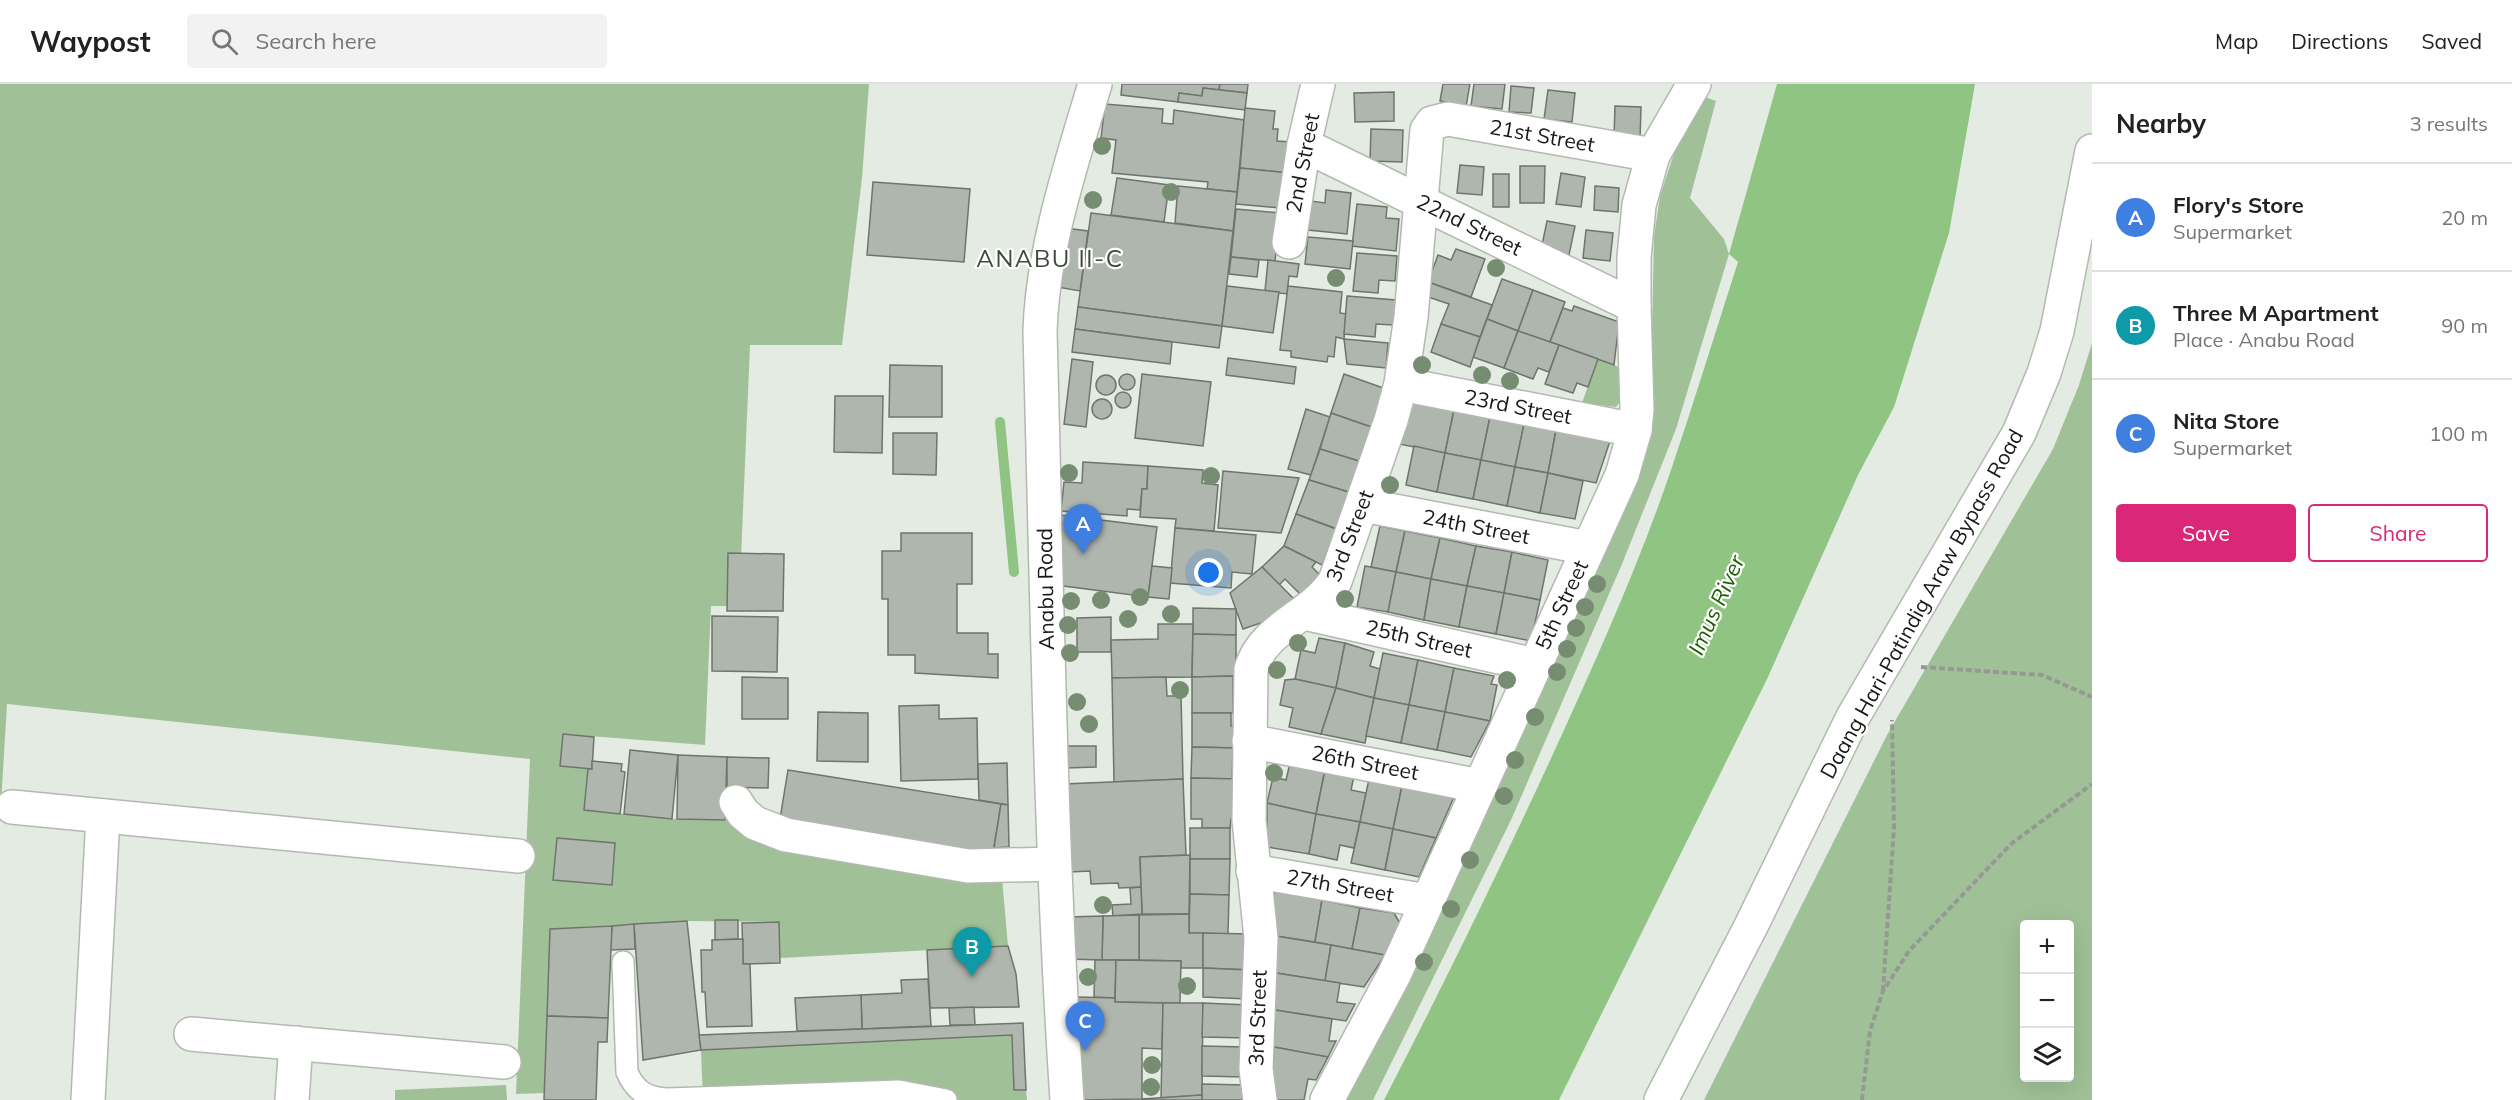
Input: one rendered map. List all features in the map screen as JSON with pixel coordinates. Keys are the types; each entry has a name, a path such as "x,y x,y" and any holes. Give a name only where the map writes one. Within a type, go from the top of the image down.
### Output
{"street":[{"name":"Anabu Road","path":"1067,1100 1048,737 1041,313 1059,213 1095,84"},
{"name":"2nd Street","path":"1288,242 1304,145 1318,84"},
{"name":"5th Street","path":"1327,1100 1394,975 1622,476 1635,430 1637,390 1634,256 1639,205 1653,155 1694,84"},
{"name":"21st Street","path":"1432,123 1448,119 1653,155"},
{"name":"3rd Street","path":"1260,1100 1256,1069 1261,938 1249,829 1251,669 1255,657 1269,639 1321,600 1335,581 1363,505 1401,384 1411,317 1426,138 1432,123"},
{"name":"22nd Street","path":"1304,145 1634,306"},
{"name":"Daang Hari-Patindig Araw Bypass Road","path":"1661,1100 1750,928 1853,717 2019,433 2044,373 2068,281 2092,151"},
{"name":"23rd Street","path":"1401,384 1635,430"},
{"name":"24th Street","path":"1363,505 1588,548"},
{"name":"25th Street","path":"1304,613 1535,665"},
{"name":"26th Street","path":"1249,741 1480,786"},
{"path":"736,802 743,813 755,823 786,835 968,866 1054,864"},
{"path":"12,807 518,856"},
{"path":"88,1100 103,816"},
{"name":"27th Street","path":"1254,871 1427,901"},
{"path":"191,1034 504,1062"},
{"path":"292,1100 296,1043"}],"lane":[{"path":"623,962 627,1072 631,1082 646,1096 667,1099 899,1091 946,1100"}],"path":[{"path":"1883,992 1894,827 1893,733 1886,664 2042,675 2092,697"},
{"path":"1862,1100 1870,1031 1883,992 1909,951 2011,844 2092,784"}],"shaded area":[{"path":"0,84 869,84 862,178 842,345 750,345 739,606 711,606 705,745 564,734 560,766 588,769 584,810 677,819 725,820 748,833 1002,878 1008,946 780,958 779,922 687,921 551,929 544,1093 516,1094 530,759 7,704 0,820"},
{"path":"1694,93 1716,101 1690,198 1724,239 1729,254 1676,429 1622,564 1511,820 1373,1100 1344,1100 1651,380 1654,236 1660,196"},
{"path":"2092,343 2092,1100 1704,1100 1887,735 2053,449 2079,385"},
{"path":"1598,359 1621,368 1619,403 1616,407 1582,403"},
{"path":"1012,1035 1014,1090 1026,1090 1027,1100 703,1100 701,1050"},
{"path":"506,1085 507,1100 395,1100 395,1090"}],"water":[{"name":"Imus River","path":"1777,84 1975,84 1949,233 1894,407 1858,475 1768,677 1559,1100 1384,1100 1533,798 1601,648 1646,540 1681,441 1738,262 1729,254"}],"building":[{"path":"1122,84 1220,84 1219,90 1203,88 1202,96 1179,93 1178,102 1121,95"},
{"path":"1220,84 1248,84 1247,93 1219,90"},
{"path":"1443,84 1470,84 1466,106 1440,101"},
{"path":"1474,84 1505,84 1502,109 1471,106"},
{"path":"1511,86 1534,88 1531,113 1509,112"},
{"path":"1203,88 1247,93 1245,110 1178,102 1179,93 1202,96"},
{"path":"1548,90 1575,93 1572,122 1544,119"},
{"path":"1394,92 1394,121 1355,122 1354,93"},
{"path":"1105,104 1163,109 1162,123 1173,124 1174,110 1244,120 1237,192 1207,189 1208,182 1112,173 1116,140 1101,138"},
{"path":"1615,106 1641,107 1640,139 1614,138"},
{"path":"1245,108 1275,111 1273,129 1278,129 1277,141 1291,142 1289,173 1240,168"},
{"path":"1371,129 1403,130 1402,162 1370,161"},
{"path":"1460,165 1484,167 1482,195 1457,193"},
{"path":"1520,166 1545,166 1544,203 1520,203"},
{"path":"1240,168 1289,173 1280,208 1236,204"},
{"path":"1561,173 1585,177 1581,207 1556,204"},
{"path":"1493,174 1509,174 1509,207 1493,207"},
{"path":"1117,178 1169,185 1164,222 1111,215"},
{"path":"873,182 970,189 964,262 867,255"},
{"path":"1178,186 1237,192 1233,231 1175,223"},
{"path":"1595,186 1619,188 1618,212 1594,210"},
{"path":"1326,190 1351,193 1347,234 1308,230 1311,201 1325,203"},
{"path":"1357,204 1387,207 1386,218 1399,219 1396,251 1352,246"},
{"path":"1236,209 1280,213 1275,261 1231,257"},
{"path":"1091,213 1233,231 1222,326 1078,307"},
{"path":"1547,221 1575,226 1569,255 1541,250"},
{"path":"1065,228 1088,231 1080,291 1057,287"},
{"path":"1586,230 1613,233 1610,261 1583,258"},
{"path":"1308,237 1353,241 1350,269 1305,264"},
{"path":"1456,249 1485,259 1471,297 1428,282 1438,255 1451,260"},
{"path":"1357,253 1397,256 1395,281 1379,280 1378,293 1353,291"},
{"path":"1231,257 1259,260 1257,277 1229,274"},
{"path":"1268,260 1299,264 1297,277 1289,276 1287,294 1265,291"},
{"path":"1502,279 1533,290 1518,331 1487,319"},
{"path":"1428,282 1492,305 1480,337 1441,324 1449,304 1428,297"},
{"path":"1227,286 1279,292 1273,333 1222,326"},
{"path":"1288,286 1342,292 1340,313 1346,314 1344,339 1336,337 1334,357 1328,356 1327,362 1291,357 1291,351 1280,350"},
{"path":"1533,290 1565,302 1550,342 1518,331"},
{"path":"1347,296 1396,300 1393,325 1376,324 1375,337 1344,334"},
{"path":"1574,306 1619,322 1614,365 1550,342 1563,308 1572,311"},
{"path":"1078,307 1222,326 1219,348 1075,329"},
{"path":"1487,319 1518,331 1504,368 1473,357"},
{"path":"1441,324 1480,337 1470,367 1431,352"},
{"path":"1075,329 1172,342 1170,364 1072,352"},
{"path":"1518,331 1559,345 1549,372 1538,368 1533,379 1504,368"},
{"path":"1344,339 1388,343 1386,368 1347,364"},
{"path":"1559,345 1598,359 1588,387 1577,383 1573,393 1545,384"},
{"path":"1228,358 1296,367 1294,384 1226,375"},
{"path":"1072,359 1093,362 1086,427 1064,424"},
{"path":"890,365 942,366 942,417 889,417"},
{"path":"1127,374 1133,376 1135,382 1133,388 1127,390 1121,388 1119,382 1121,376"},
{"path":"1142,374 1211,382 1203,446 1135,438"},
{"path":"1344,374 1386,389 1374,428 1331,413"},
{"path":"1106,375 1113,378 1116,385 1113,392 1106,395 1099,392 1096,385 1099,378"},
{"path":"1123,392 1129,394 1131,400 1129,406 1123,408 1117,406 1115,400 1117,394"},
{"path":"835,396 883,396 882,453 834,452"},
{"path":"1102,399 1109,402 1112,409 1109,416 1102,419 1095,416 1092,409 1095,402"},
{"path":"1412,401 1454,410 1445,453 1399,444"},
{"path":"1306,409 1330,417 1311,475 1288,469"},
{"path":"1454,410 1490,417 1481,460 1445,453"},
{"path":"1331,413 1374,428 1362,462 1320,449"},
{"path":"1490,417 1524,424 1515,467 1481,460"},
{"path":"1524,424 1556,430 1548,473 1515,467"},
{"path":"1556,430 1610,441 1596,483 1548,473"},
{"path":"893,433 937,433 936,475 893,474"},
{"path":"1414,446 1445,453 1437,492 1406,485"},
{"path":"1320,449 1362,462 1352,493 1309,480"},
{"path":"1445,453 1481,460 1473,499 1437,492"},
{"path":"1481,460 1515,467 1507,506 1473,499"},
{"path":"1083,462 1148,466 1147,489 1142,489 1140,510 1127,509 1127,516 1061,511 1064,482 1082,483"},
{"path":"1148,466 1203,470 1202,483 1218,485 1214,531 1175,528 1176,519 1140,517 1142,489 1147,489"},
{"path":"1515,467 1548,473 1540,513 1507,506"},
{"path":"1223,471 1299,478 1281,533 1218,528"},
{"path":"1548,473 1583,481 1575,519 1540,513"},
{"path":"1309,480 1352,493 1340,530 1296,514"},
{"path":"1296,514 1336,529 1322,565 1284,546"},
{"path":"1060,515 1157,527 1148,597 1056,585 1062,538 1057,538"},
{"path":"1380,526 1405,531 1396,572 1371,567"},
{"path":"1175,528 1256,535 1252,574 1232,572 1231,588 1170,583"},
{"path":"1405,531 1440,538 1431,579 1396,572"},
{"path":"901,533 972,533 972,584 957,584 957,633 988,633 988,654 998,654 998,678 915,673 915,655 888,655 888,599 882,599 882,551 901,551"},
{"path":"1440,538 1476,546 1467,586 1431,579"},
{"path":"1284,546 1316,562 1312,567 1320,575 1301,595 1285,579 1279,585 1262,567"},
{"path":"1476,546 1512,552 1504,593 1467,586"},
{"path":"1512,552 1548,560 1540,600 1504,593"},
{"path":"728,553 784,554 783,611 727,611"},
{"path":"1152,566 1172,568 1169,599 1148,597"},
{"path":"1365,566 1396,572 1388,612 1357,607"},
{"path":"1262,567 1295,600 1278,617 1243,629 1230,593"},
{"path":"1396,572 1431,579 1424,620 1388,612"},
{"path":"1431,579 1467,586 1459,627 1424,620"},
{"path":"1467,586 1504,593 1496,634 1459,627"},
{"path":"1504,593 1540,600 1531,641 1496,634"},
{"path":"1193,608 1236,609 1236,635 1193,634"},
{"path":"712,616 778,617 777,672 712,671"},
{"path":"1111,617 1111,652 1077,652 1077,618"},
{"path":"1158,624 1193,624 1192,677 1112,678 1111,640 1158,639"},
{"path":"1193,634 1236,635 1236,676 1192,677"},
{"path":"1319,638 1345,643 1336,688 1295,679 1301,650 1315,653"},
{"path":"1345,643 1374,652 1370,666 1380,669 1374,698 1336,688"},
{"path":"1383,653 1418,660 1409,705 1374,698"},
{"path":"1418,660 1454,668 1445,712 1409,705"},
{"path":"1454,668 1494,676 1491,684 1497,685 1490,721 1445,712"},
{"path":"1233,676 1233,713 1192,713 1192,677"},
{"path":"742,677 788,678 788,719 742,719"},
{"path":"1166,677 1167,696 1181,696 1183,779 1114,782 1112,678"},
{"path":"1295,679 1336,688 1321,734 1289,727 1293,708 1280,705 1285,680"},
{"path":"1336,688 1374,698 1365,743 1321,734"},
{"path":"1374,698 1409,705 1401,743 1366,736"},
{"path":"939,705 939,719 977,718 978,779 901,781 899,706"},
{"path":"1409,705 1445,712 1437,750 1401,743"},
{"path":"818,712 868,713 868,762 817,761"},
{"path":"1445,712 1490,721 1471,757 1437,750"},
{"path":"1192,713 1231,713 1231,726 1242,726 1242,748 1192,747"},
{"path":"563,734 594,737 592,769 560,766"},
{"path":"1066,746 1096,746 1096,767 1066,768"},
{"path":"1192,747 1233,748 1232,779 1191,778"},
{"path":"630,750 678,755 672,819 624,814"},
{"path":"678,755 727,757 725,820 677,819"},
{"path":"727,757 769,758 768,788 727,787"},
{"path":"592,761 622,764 621,771 625,772 620,814 584,810 588,769 592,769"},
{"path":"1007,763 1008,805 979,800 978,764"},
{"path":"1290,763 1325,770 1316,814 1267,803 1273,777 1286,780"},
{"path":"788,770 1001,804 993,853 780,819"},
{"path":"1325,770 1354,776 1351,790 1366,793 1360,822 1316,814"},
{"path":"1191,778 1243,779 1242,820 1231,819 1230,828 1202,828 1202,819 1191,819"},
{"path":"1183,779 1186,855 1140,857 1141,887 1119,888 1118,883 1091,884 1090,871 1070,872 1063,784"},
{"path":"1369,779 1402,786 1393,829 1360,822"},
{"path":"1402,786 1454,797 1436,838 1393,829"},
{"path":"1267,803 1316,814 1309,854 1267,847"},
{"path":"1001,804 1008,805 1009,847 994,848"},
{"path":"1316,814 1360,822 1354,848 1340,845 1337,860 1309,854"},
{"path":"1360,822 1393,829 1385,870 1351,863"},
{"path":"1190,828 1230,828 1230,859 1190,859"},
{"path":"1393,829 1436,838 1419,877 1385,870"},
{"path":"557,838 615,843 612,885 553,880"},
{"path":"1190,855 1189,914 1142,914 1140,857"},
{"path":"1190,859 1230,859 1229,895 1190,894"},
{"path":"1141,887 1142,914 1113,916 1112,905 1131,904 1130,888"},
{"path":"1276,892 1322,900 1315,942 1276,936 1271,896"},
{"path":"1190,894 1229,895 1228,934 1189,933"},
{"path":"1322,900 1360,908 1352,949 1315,942"},
{"path":"1360,908 1394,913 1401,925 1385,955 1352,949"},
{"path":"1189,914 1189,933 1203,933 1203,968 1181,968 1181,961 1139,960 1139,915"},
{"path":"1139,915 1139,960 1102,960 1103,916"},
{"path":"1103,916 1102,960 1066,959 1066,917"},
{"path":"715,920 738,920 738,939 715,940"},
{"path":"687,921 701,1050 643,1060 634,924"},
{"path":"779,922 780,963 743,964 742,923"},
{"path":"634,924 635,949 610,950 612,926"},
{"path":"612,926 608,1018 547,1016 550,929"},
{"path":"1203,933 1251,934 1250,970 1203,968"},
{"path":"1276,936 1331,945 1325,981 1276,973"},
{"path":"743,939 743,964 750,964 752,1026 707,1027 705,992 702,992 701,950 712,950 712,940"},
{"path":"1331,945 1385,955 1364,987 1325,981"},
{"path":"1008,946 1016,974 1019,1007 930,1008 927,950"},
{"path":"1095,960 1116,960 1115,998 1094,997"},
{"path":"1116,960 1181,961 1180,1003 1115,1002"},
{"path":"1203,968 1250,970 1248,999 1203,997"},
{"path":"1276,973 1340,983 1337,1002 1355,1004 1346,1021 1275,1010"},
{"path":"928,979 931,1026 862,1029 861,995 902,993 901,980"},
{"path":"861,995 862,1029 797,1031 795,998"},
{"path":"1076,997 1115,998 1115,1002 1163,1003 1162,1049 1142,1048 1142,1099 1080,1100"},
{"path":"1163,1003 1203,1003 1202,1095 1161,1098"},
{"path":"1203,1003 1248,1005 1247,1038 1202,1037"},
{"path":"974,1007 975,1025 950,1025 949,1008"},
{"path":"1275,1010 1332,1019 1329,1041 1336,1041 1328,1057 1274,1047"},
{"path":"547,1016 608,1018 607,1042 598,1042 596,1100 544,1100"},
{"path":"1023,1023 1026,1090 1014,1090 1012,1035 701,1050 699,1035"},
{"path":"1202,1046 1246,1047 1245,1077 1202,1076"},
{"path":"1274,1047 1328,1057 1316,1080 1308,1079 1304,1100 1277,1100 1272,1087"},
{"path":"1202,1084 1245,1085 1245,1100 1202,1100"},
{"path":"1202,1095 1202,1100 1142,1100 1142,1099"}],"waterway":[{"path":"1000,422 1014,572"}],"place":[{"name":"Flory's Store","path":"1083,554"},
{"name":"Three M Apartment","path":"972,977"},
{"name":"Nita Store","path":"1085,1051"}],"district":[{"name":"ANABU II-C","path":"1050,259"}]}
